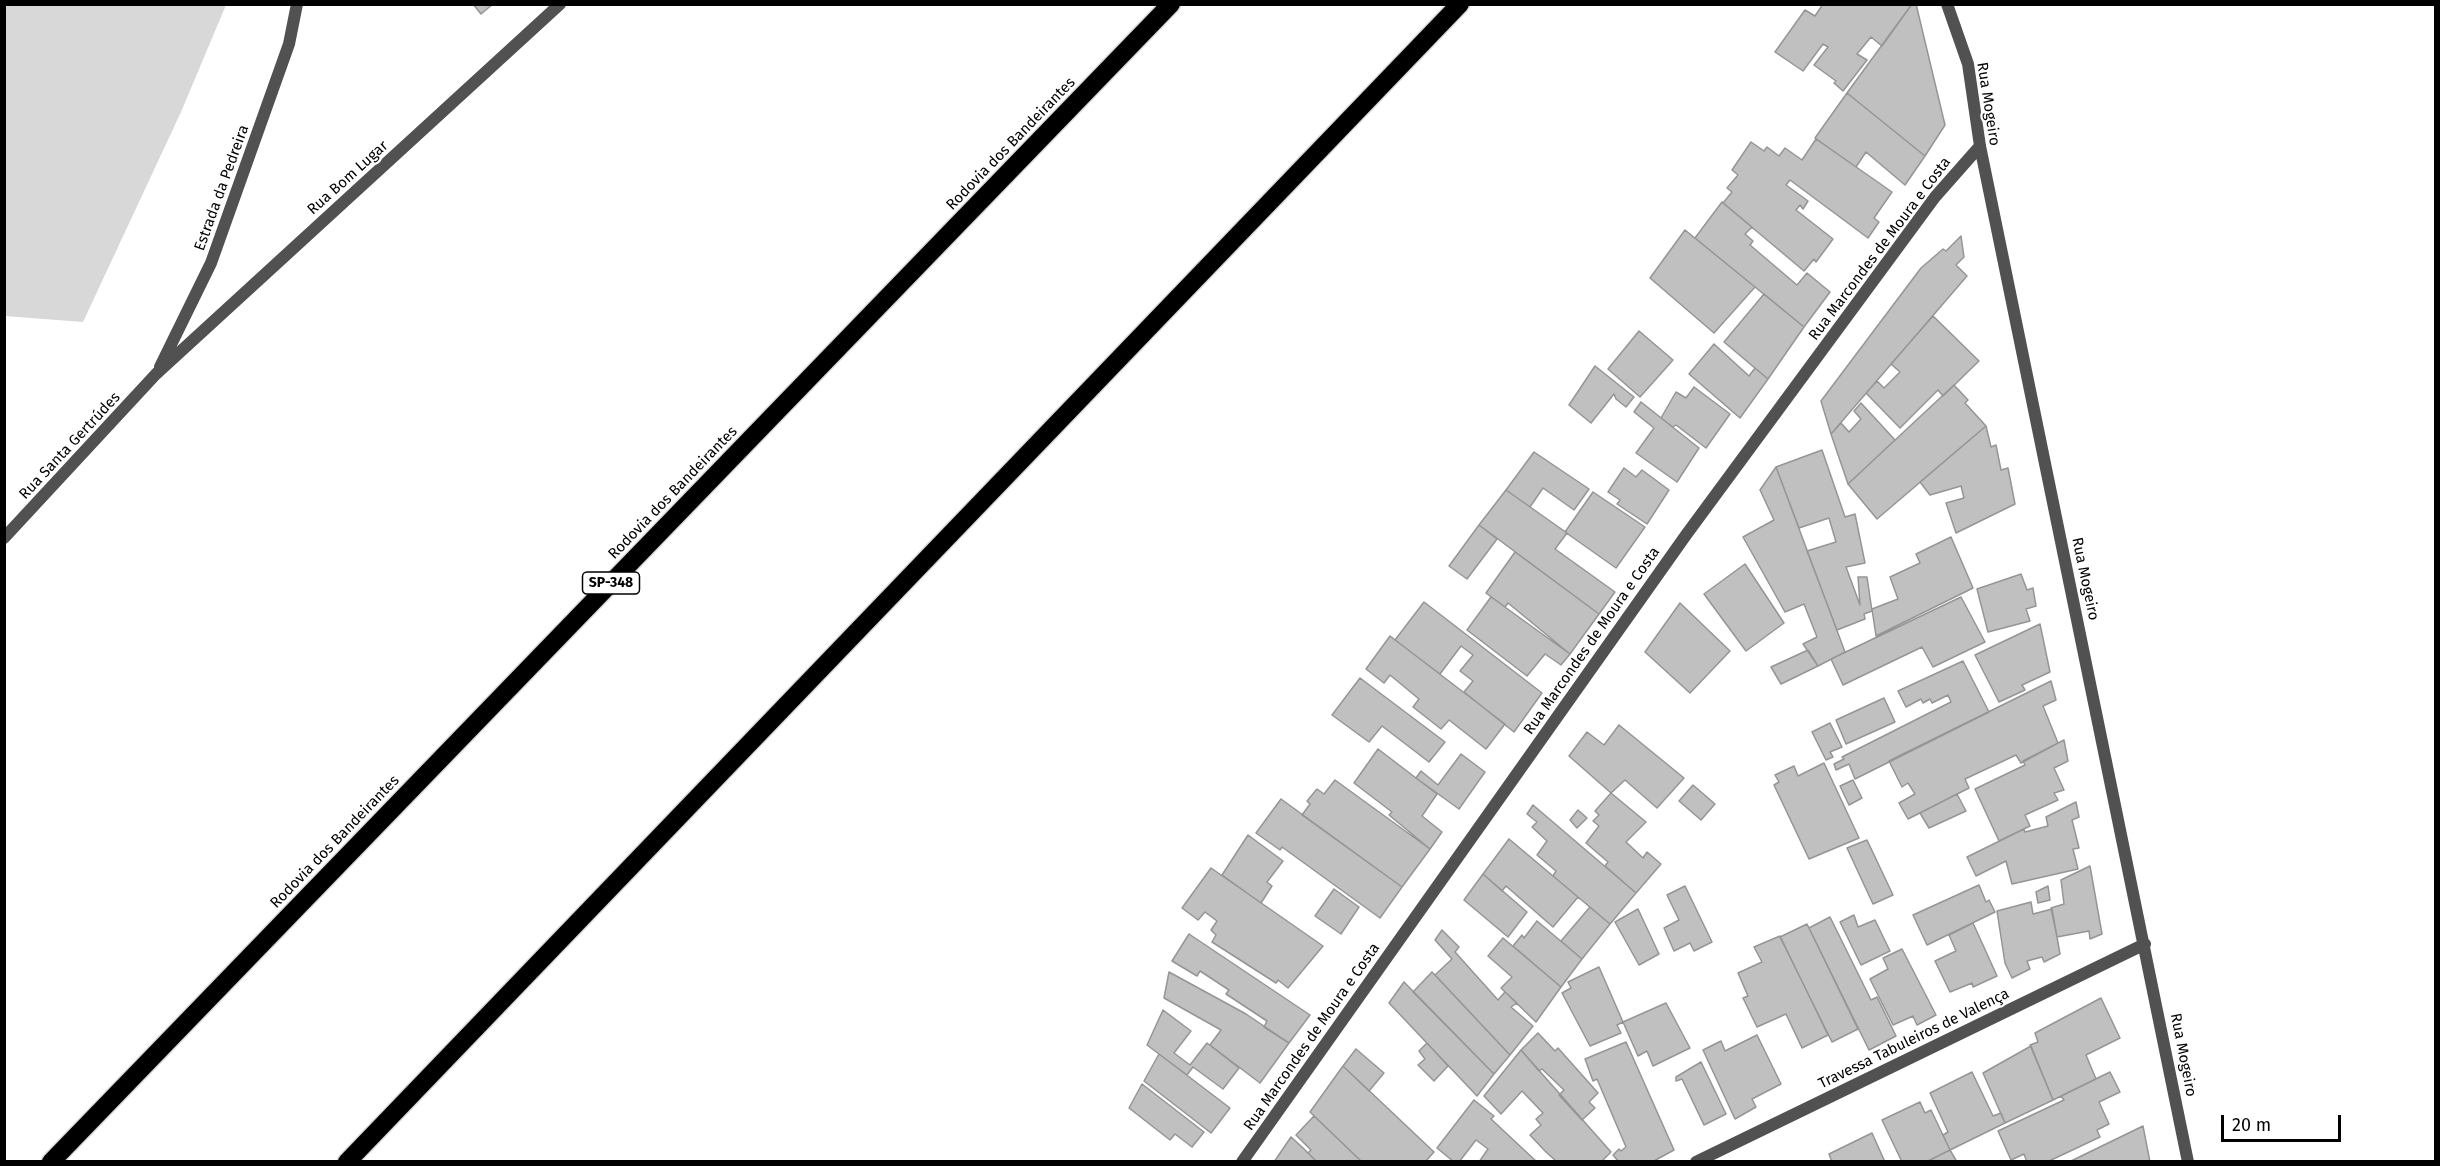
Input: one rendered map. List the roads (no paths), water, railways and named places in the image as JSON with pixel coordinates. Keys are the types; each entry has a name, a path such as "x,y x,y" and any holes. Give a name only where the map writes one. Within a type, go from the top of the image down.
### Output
{"highway":[{"name":"Rodovia dos Bandeirantes","path":"51,1161 1171,4"},
{"path":"347,1161 1460,4"}],"street":[{"name":"Estrada da Pedreira","path":"156,374 211,262 289,44 297,4"},
{"name":"Rua Bom Lugar","path":"156,374 560,4"},
{"name":"Rua Mogeiro","path":"1947,4 1968,64 1980,146 2188,1161"},
{"name":"Rua Marcondes de Moura e Costa","path":"1242,1161 1686,535 1935,197 1980,146"},
{"name":"Rua Santa Gertrúdes","path":"4,538 156,374"},
{"name":"Travessa Tabuleiros de Valença","path":"1696,1161 2145,944"}]}
